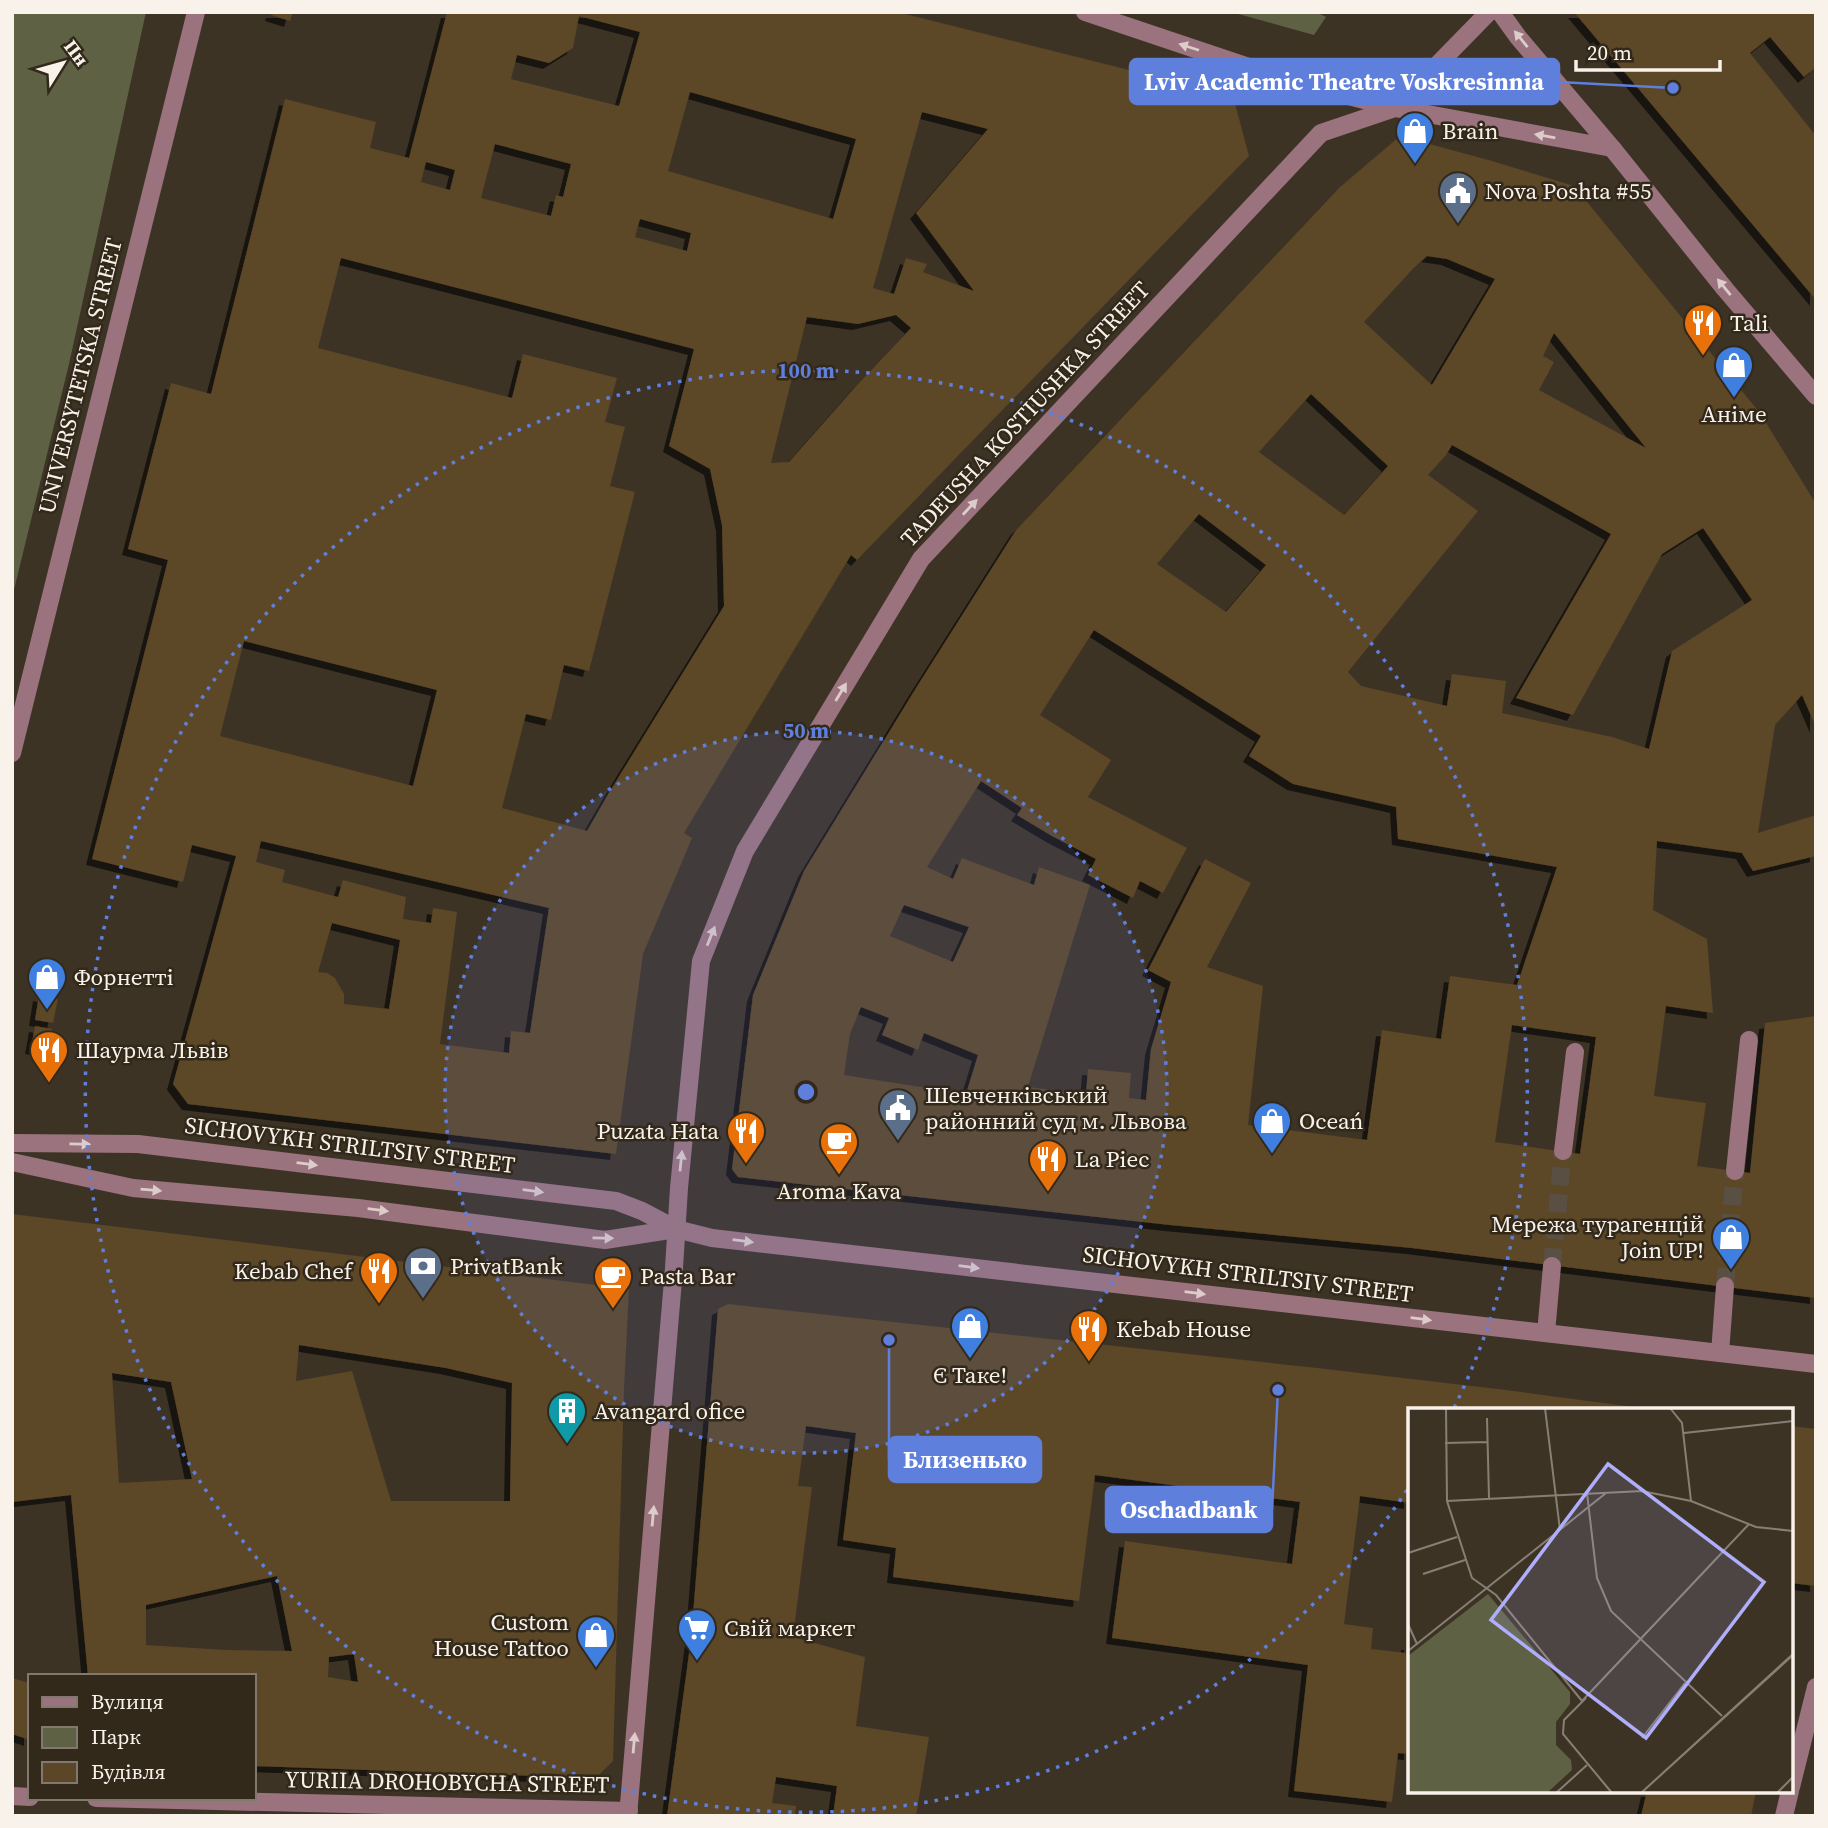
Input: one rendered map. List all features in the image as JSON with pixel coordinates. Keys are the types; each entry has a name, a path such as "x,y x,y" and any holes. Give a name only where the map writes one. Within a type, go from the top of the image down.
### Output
{"street":[{"name":"UNIVERSYTETSKA STREET","path":"12,752 196,12"},
{"path":"1085,12 1291,81 1395,108 1612,148"},
{"path":"1395,108 1489,12"},
{"path":"1500,12 1816,396"},
{"name":"TADEUSHA KOSTIUSHKA STREET","path":"628,1813 678,1188 701,961 745,851 921,559 1321,134 1395,108"},
{"path":"1735,1171 1749,1040"},
{"path":"1563,1151 1576,1052"},
{"name":"SICHOVYKH STRILTSIV STREET","path":"12,1143 138,1144 617,1201 676,1229 712,1238 1816,1364"},
{"name":"SICHOVYKH STRILTSIV STREET","path":"12,1163 134,1188 371,1209 605,1240 676,1229"},
{"path":"1546,1333 1552,1266"},
{"path":"1720,1353 1725,1286"},
{"path":"1793,1781 1816,1687"},
{"path":"1784,1816 1790,1793"},
{"name":"YURIIA DROHOBYCHA STREET","path":"167,1800 628,1813"}],"green space":[{"path":"12,12 146,12 69,364 12,598"},
{"path":"1231,12 1316,12 1326,17 1314,35"}],"building":[{"path":"272,12 293,12 290,21 271,15"},
{"path":"447,12 897,12 1233,96 1249,156 857,560 851,555 684,833 692,838 643,954 616,1154 188,1104 173,1084 236,856 192,845 183,882 92,859 168,560 128,549 171,383 211,394 285,99 376,122 370,148 409,158","holes":["579,16 640,32 619,106 511,79 517,55 549,63 573,48","690,92 856,139 833,219 668,171","922,112 988,129 916,213 974,291 923,272 927,264 906,258 894,294 873,288","495,144 571,164 563,197 556,195 551,216 481,198","426,162 455,170 450,190 421,182","640,219 691,233 687,251 635,237","341,258 694,349 669,446 710,469 722,525 724,606 587,831 502,808 526,714 551,720 564,665 589,671 635,492 610,486 625,427 605,422 617,378 523,354 512,398 318,348","896,315 911,328 789,462 771,463 807,317 858,324","244,641 437,690 413,786 220,736","261,841 549,908 530,1033 511,1031 509,1053 440,1044 457,912 433,908 431,923 403,919 406,897 343,880 338,897 282,882 285,870 256,862","332,923 400,940 389,1009 344,1004 344,994 335,978 318,972"]},
{"path":"1574,12 1816,12 1816,67 1804,77 1770,37 1750,53 1816,136 1816,300"},
{"path":"1400,136 1574,186 1760,413 1816,504 1816,727 1802,695 1775,725 1758,833 1816,815 1816,856 1753,871 1742,853 1657,841 1653,910 1707,939 1713,1013 1666,1006 1654,1096 1706,1103 1697,1166 1750,1173 1765,1023 1816,1016 1816,1298 1412,1248 1170,1225 738,1177 732,1169 753,995 804,871 916,688 1016,530 1339,188","holes":["1427,256 1447,259 1495,279 1432,385 1364,322","1554,333 1646,448 1539,390 1554,362 1543,356","1311,394 1388,466 1344,515 1259,452","1452,445 1611,534 1516,698 1573,715 1662,554 1703,528 1752,600 1672,651 1649,749 1612,737 1502,713 1506,681 1452,674 1447,706 1361,686 1348,672 1478,511 1428,475","1199,514 1266,565 1226,612 1157,564","1094,630 1261,736 1249,756 1293,784 1396,807 1398,839 1557,867 1517,985 1450,976 1441,1039 1382,1030 1367,1140 1248,1125 1263,986 1207,967 1251,883 1205,859 1148,970 1171,982 1151,1049 1146,1100 1129,1098 1131,1073 1088,1069 1086,1094 1028,1087 1090,885 1039,867 1034,885 962,858 953,879 927,867 981,781 1022,808 1017,815 1096,859 1088,875 1133,898 1140,881 1163,893 1187,848 1088,797 1111,760 1040,715","904,905 969,927 953,962 890,936","861,1007 889,1018 882,1035 918,1050 924,1033 978,1055 966,1094 844,1075 850,1034","1512,1025 1596,1037 1580,1154 1495,1142"]},
{"path":"39,995 58,999 53,1023 35,1020"},
{"path":"35,1026 52,1029 48,1052 31,1048"},
{"path":"12,1214 629,1289 613,1761 596,1778 256,1766 256,1674 88,1674 71,1495 12,1502","holes":["299,1345 446,1368 512,1383 510,1501 391,1501 352,1371 296,1381","112,1373 171,1382 192,1479 119,1483","277,1576 292,1651 146,1645 146,1605","354,1654 358,1682 328,1677 329,1657"]},
{"path":"728,1304 1317,1368 1641,1408 1408,1408 1408,1503 1360,1496 1344,1624 1373,1628 1371,1649 1406,1653 1408,1644 1408,1754 1398,1753 1392,1802 1294,1791 1308,1665 1112,1638 1125,1541 1292,1564 1300,1502 1095,1475 1079,1601 893,1577 896,1548 843,1540 856,1433 806,1426 798,1486 812,1487 793,1637 865,1657 856,1726 929,1737 916,1816 833,1816 837,1786 776,1777 772,1803 796,1806 795,1816 667,1816 691,1639 718,1309"},
{"path":"1793,1426 1816,1429 1816,1586 1793,1583"},
{"path":"12,1678 28,1682 28,1739 12,1734"},
{"path":"1647,1793 1756,1793 1751,1816 1641,1816"}],"tunnel":[{"path":"1552,1266 1563,1151"},
{"path":"1725,1286 1735,1171"}],"place":[{"name":"Lviv Academic Theatre Voskresinnia","path":"1673,88"},
{"name":"Brain","path":"1415,165"},
{"name":"Nova Poshta #55","path":"1458,225"},
{"name":"Tali","path":"1703,357"},
{"name":"Аніме","path":"1734,399"},
{"name":"Форнетті","path":"47,1011"},
{"name":"Шаурма Львів","path":"49,1084"},
{"name":"Шевченківський районний суд м. Львова","path":"898,1142"},
{"name":"Oceań","path":"1272,1155"},
{"name":"Puzata Hata","path":"746,1165"},
{"name":"Aroma Kava","path":"839,1176"},
{"name":"La Piec","path":"1048,1193"},
{"name":"Мережа турагенцій Join UP!","path":"1731,1271"},
{"name":"PrivatBank","path":"423,1300"},
{"name":"Kebab Chef","path":"379,1305"},
{"name":"Pasta Bar","path":"613,1310"},
{"name":"Близенько","path":"889,1340"},
{"name":"Є Таке!","path":"970,1360"},
{"name":"Kebab House","path":"1089,1363"},
{"name":"Oschadbank","path":"1278,1390"},
{"name":"Avangard ofice","path":"567,1445"},
{"name":"Свій маркет","path":"697,1662"},
{"name":"Custom House Tattoo","path":"596,1669"}]}
